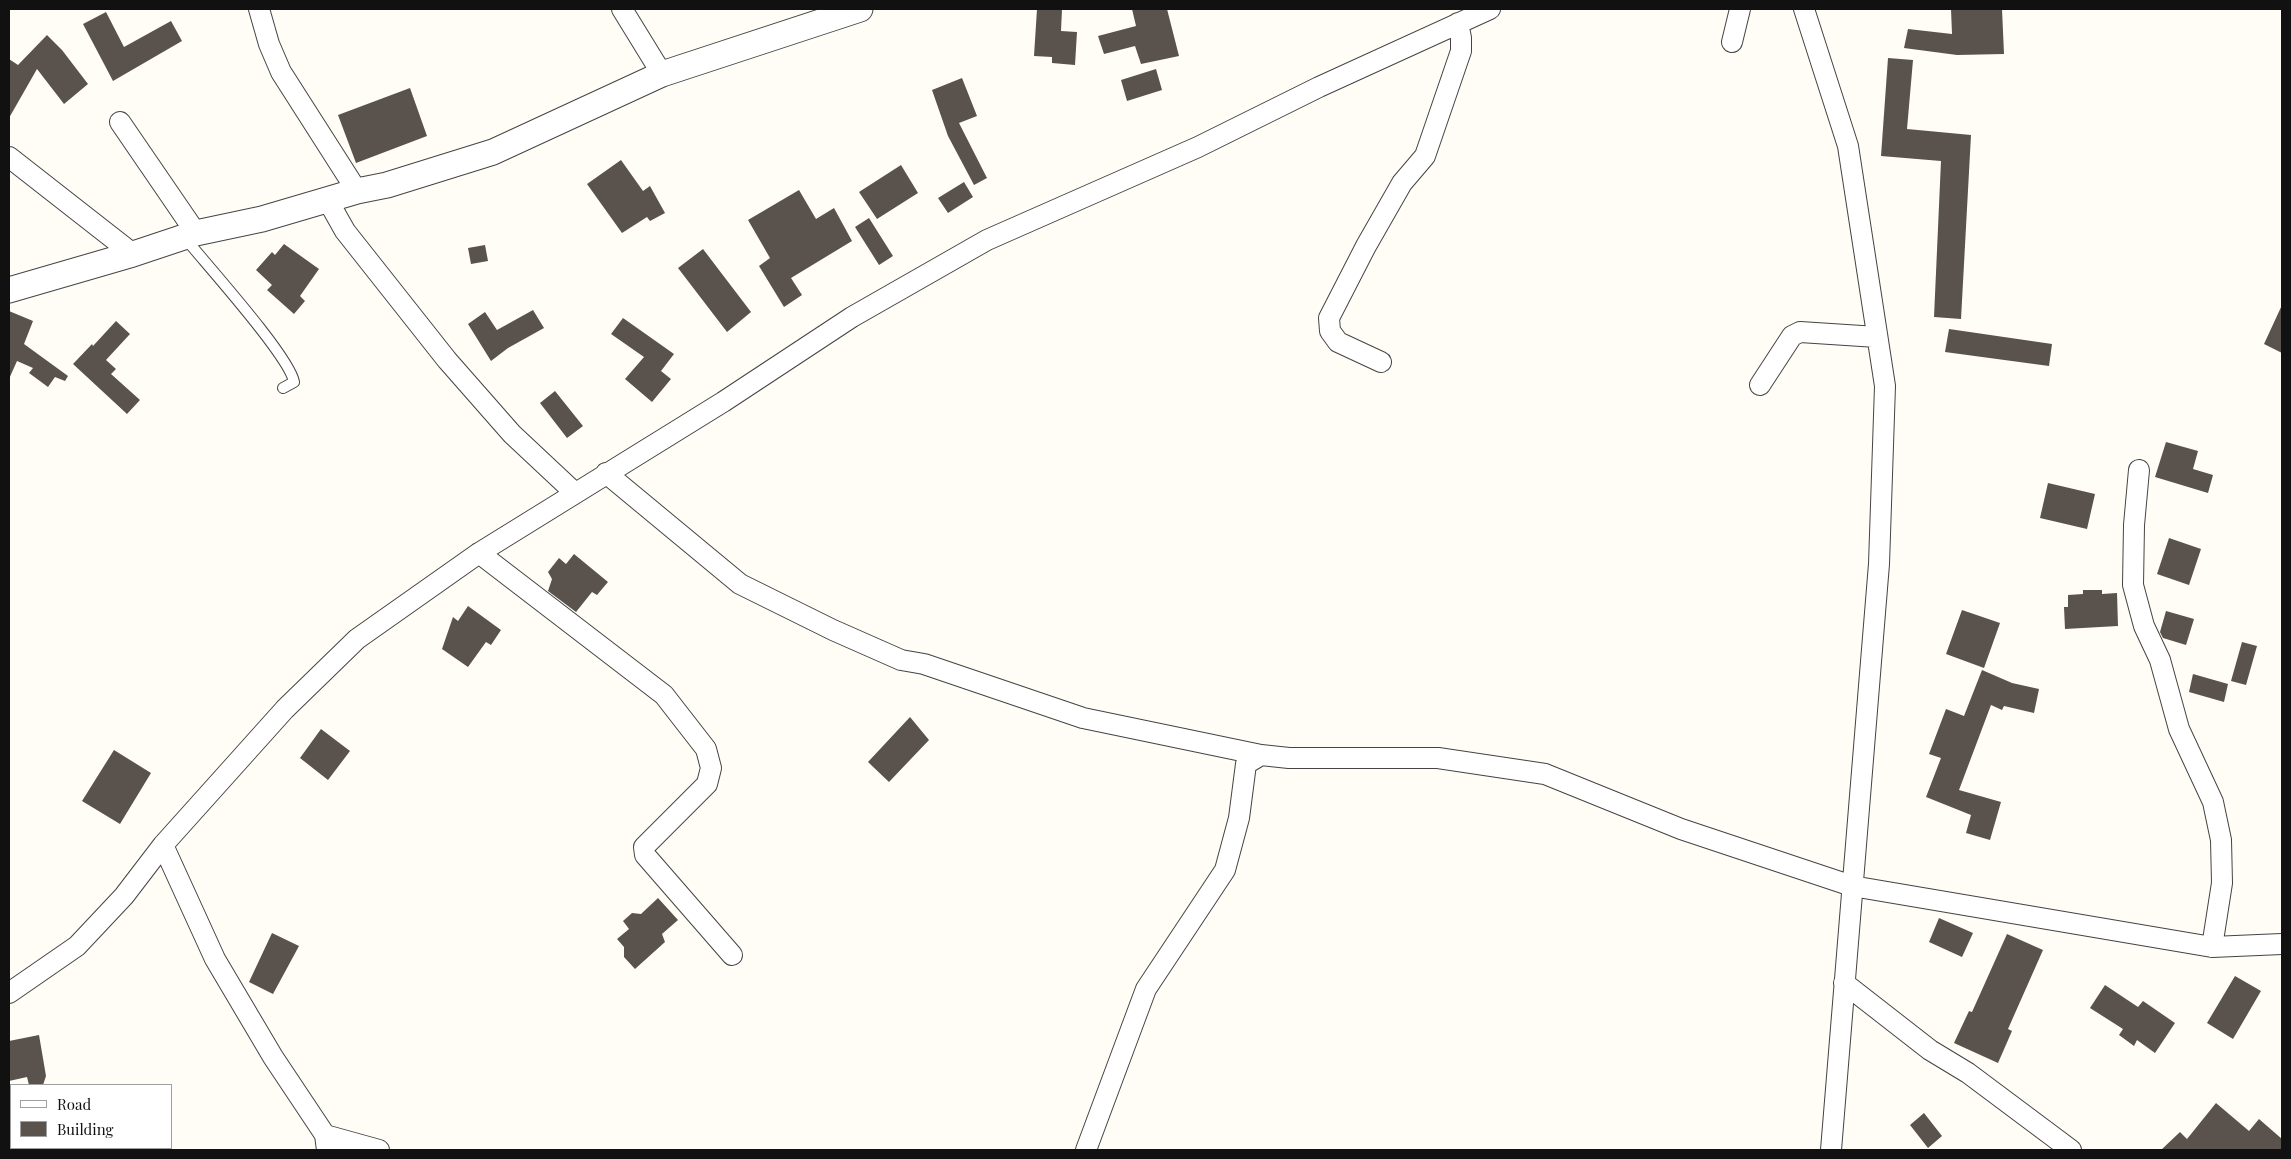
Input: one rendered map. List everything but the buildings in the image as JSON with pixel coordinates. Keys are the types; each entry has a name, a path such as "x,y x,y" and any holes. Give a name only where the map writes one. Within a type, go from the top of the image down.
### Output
{"street":[{"path":"259,9 281,72 357,191"},
{"path":"622,9 662,74"},
{"path":"9,290 133,254 190,235 262,219 327,199 387,185 493,152 662,74 860,9"},
{"path":"9,993 77,946 124,896 163,845 285,709 357,639 480,553 723,402 852,317 987,240 1198,147 1319,87 1490,9"},
{"path":"1732,42 1740,9"},
{"path":"1804,9 1848,146 1884,386 1879,564 1831,1150"},
{"path":"1381,362 1338,342 1330,331 1330,318 1366,246 1402,183 1425,156 1461,51 1458,23"},
{"path":"120,122 190,235"},
{"path":"9,157 133,254"},
{"path":"327,199 345,231 448,360 512,434 575,493"},
{"path":"1760,385 1792,336 1800,332 1877,337"},
{"path":"2139,470 2134,525 2133,585 2144,626 2160,660 2179,730 2213,802 2221,840 2222,883 2212,947"},
{"path":"606,473 706,558 740,584 832,630 901,660 924,664 1083,718 1260,755 1289,758 1438,758 1545,774 1681,829 1852,886 2212,947 2282,944"},
{"path":"480,553 664,695 706,749 710,768 707,784 644,847 645,855 732,955"},
{"path":"1086,1150 1146,989 1225,870 1239,818 1246,764 1260,755"},
{"path":"163,845 215,959 326,1143 379,1150"},
{"path":"1844,983 1930,1050 1968,1073 2071,1150"}],"lane":[{"path":"190,235 292,374 294,382 283,388"}]}
